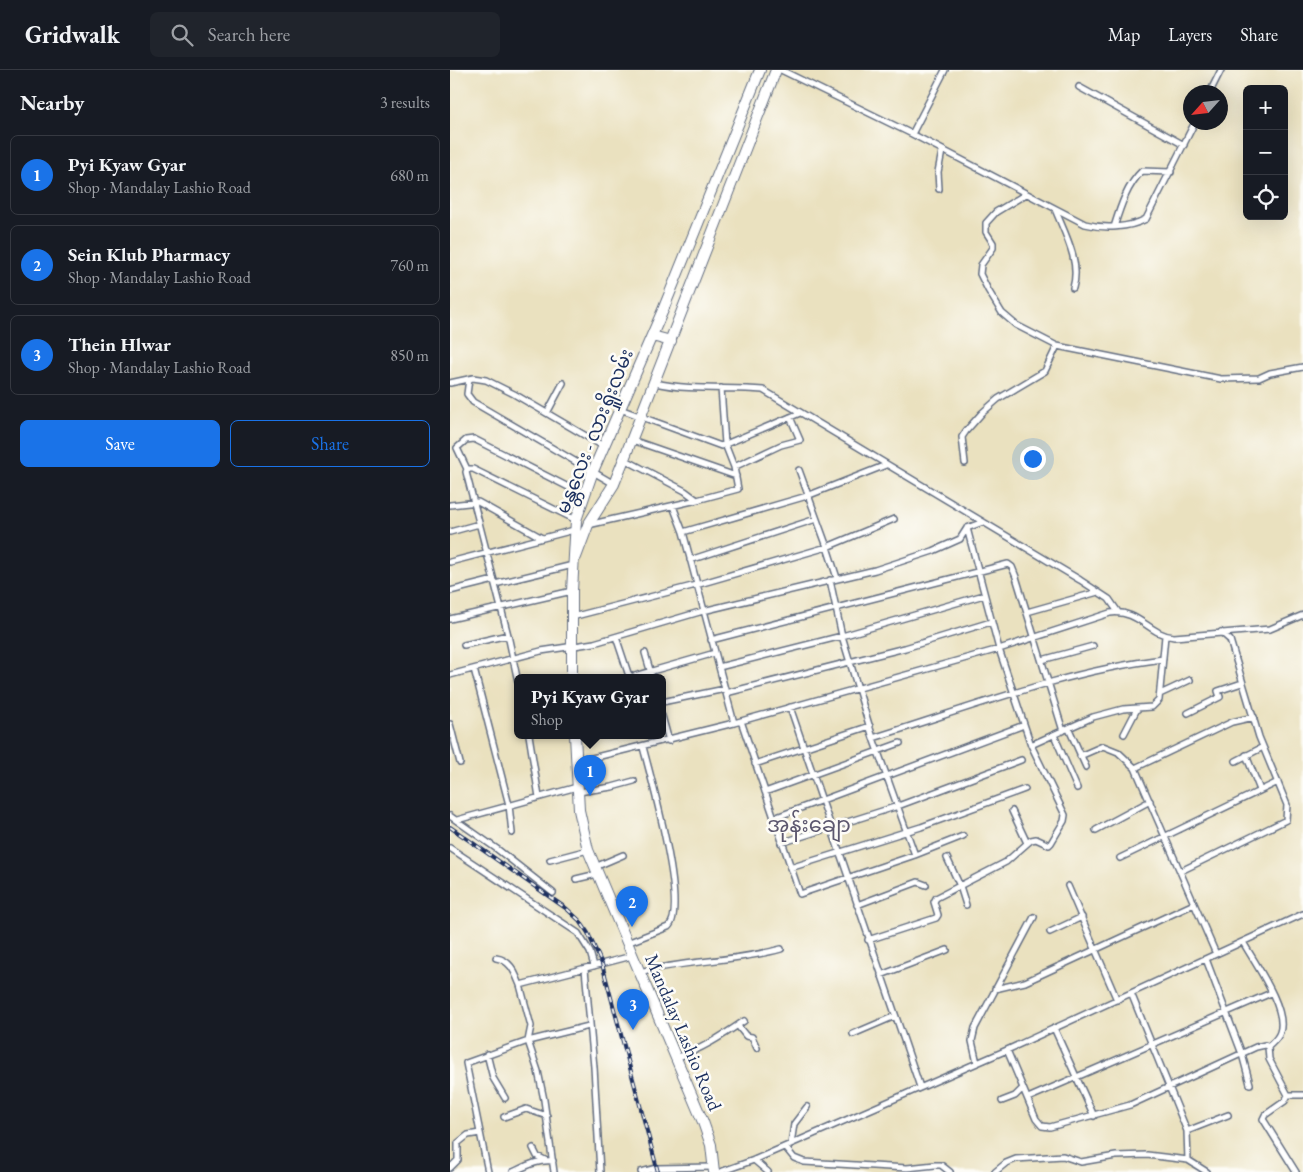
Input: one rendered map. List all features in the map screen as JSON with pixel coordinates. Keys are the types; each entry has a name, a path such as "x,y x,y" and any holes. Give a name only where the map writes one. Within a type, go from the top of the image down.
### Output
{"highway":[{"name":"မန္တလေး - လားရှိုးလမ်း","path":"573,564 575,525 593,471 652,336 760,70"},
{"name":"မန္တလေး - လားရှိုးလမ်း","path":"573,564 588,525 614,484 776,70"},
{"path":"652,336 671,341"},
{"path":"572,674 573,564"},
{"name":"Mandalay Lashio Road","path":"575,739 577,790 588,850 638,972 706,1128 716,1170"}],"street":[{"path":"781,70 912,134 1085,224 1114,227 1146,219 1191,130"},
{"path":"912,134 946,70"},
{"path":"1214,85 1222,70"},
{"path":"1079,87 1184,145"},
{"path":"939,189 938,172 942,151"},
{"path":"1114,227 1120,207 1136,177 1142,171 1170,172"},
{"path":"1026,194 996,212 986,223 986,232 993,243 993,248 980,266 980,274 988,290 1010,321 1057,346 1221,378 1259,378 1270,373 1303,366"},
{"path":"1055,209 1072,254 1077,276 1073,288"},
{"path":"965,463 962,437 982,413 998,399 1045,372 1057,346"},
{"path":"450,383 478,377 486,380 604,446"},
{"path":"469,379 467,394 473,402 614,484"},
{"path":"655,383 706,390 721,388 763,390 1098,592 1109,599 1118,612"},
{"path":"547,413 563,384"},
{"path":"588,525 738,489 734,466 725,444 721,388"},
{"path":"620,409 678,432 721,446 800,413"},
{"path":"734,466 780,446 800,440 790,417"},
{"path":"516,674 495,582 465,474 467,469 458,448 466,440 474,439 584,495"},
{"path":"632,440 736,476"},
{"path":"624,459 685,491 697,500"},
{"path":"683,532 807,496 886,465"},
{"path":"467,469 473,469 575,525"},
{"path":"799,470 837,578"},
{"path":"450,505 473,501 484,505 542,538"},
{"path":"673,506 683,532 734,723"},
{"path":"690,560 816,518"},
{"path":"571,617 696,585 826,547 894,519"},
{"path":"450,676 512,658 616,637 703,611 875,570 933,552 960,539 967,528 983,522"},
{"path":"450,532 479,524"},
{"path":"450,562 542,538 575,525"},
{"path":"868,940 936,918 938,914 934,902 936,898 1006,862 1026,843 1036,839 1049,845 1064,821 1065,815 1031,745 1013,695 991,622 967,528"},
{"path":"450,591 573,564"},
{"path":"711,640 1008,564 1012,567 1048,684 1066,730 1086,767"},
{"path":"830,580 849,662 886,778 915,856"},
{"path":"450,620 572,591"},
{"path":"1027,612 1098,592"},
{"path":"719,667 842,636 984,595"},
{"path":"576,762 669,741 999,649 1118,612 1136,617 1165,636 1186,637 1221,632 1233,634 1270,629 1303,615"},
{"path":"666,701 725,691 849,662 991,622"},
{"path":"1181,871 1286,820 1288,805 1270,758 1263,747 1230,640 1221,632"},
{"path":"1230,640 1233,634"},
{"path":"464,645 508,635"},
{"path":"1031,745 1110,712 1152,707 1159,700 1165,636"},
{"path":"616,637 629,674"},
{"path":"1042,660 1093,646"},
{"path":"646,653 651,674"},
{"path":"640,674 715,653"},
{"path":"873,738 1048,684 1105,669 1163,659"},
{"path":"474,669 508,805 512,833"},
{"path":"1160,694 1190,680"},
{"path":"1188,713 1220,697 1218,691 1242,683"},
{"path":"790,707 823,800 856,905 920,1087"},
{"path":"1124,734 1137,709"},
{"path":"1135,768 1232,722 1254,717"},
{"path":"741,721 781,843 800,894 915,856 963,836"},
{"path":"450,724 460,763"},
{"path":"774,818 886,778 1024,725"},
{"path":"755,764 870,726"},
{"path":"666,730 669,741"},
{"path":"1054,735 1077,788"},
{"path":"530,739 539,797"},
{"path":"765,792 900,743"},
{"path":"1080,756 1103,746 1118,752 1135,768 1216,954"},
{"path":"626,943 668,927 674,918 667,842 642,747"},
{"path":"1236,761 1263,747"},
{"path":"1246,755 1260,790"},
{"path":"781,843 898,806 1021,760"},
{"path":"457,820 539,797 577,790 612,787 634,781"},
{"path":"1120,858 1278,782"},
{"path":"790,868 906,831 1025,789"},
{"path":"1096,830 1150,801"},
{"path":"1012,811 1026,843"},
{"path":"450,816 553,893"},
{"path":"450,848 578,933 590,952 594,966"},
{"path":"550,860 588,850"},
{"path":"576,879 596,871 623,856"},
{"path":"947,858 960,886 966,905"},
{"path":"856,905 918,882 926,885"},
{"path":"1068,886 1117,1000"},
{"path":"995,989 1025,982 1194,904"},
{"path":"641,1172 657,1168 716,1170 754,1160 977,1063 1303,914"},
{"path":"977,1063 972,1041 975,1028 1034,917"},
{"path":"1050,932 1082,918"},
{"path":"1243,942 1271,993 1282,1018 1281,1030 1277,1040 1268,1047"},
{"path":"638,972 665,965 719,961 781,949"},
{"path":"881,975 947,950"},
{"path":"520,985 632,956"},
{"path":"496,958 501,959 512,967 520,985 531,1026 528,1041 538,1071 547,1116 554,1172"},
{"path":"1206,959 1242,1054 1250,1084"},
{"path":"585,969 594,1067 600,1172"},
{"path":"1131,993 1187,1131 1188,1160"},
{"path":"1028,1098 1227,1014 1271,993"},
{"path":"853,1034 895,1016"},
{"path":"675,1058 699,1050 731,1032 744,1021"},
{"path":"488,1172 466,1063 528,1041 589,1026"},
{"path":"738,1026 746,1036 752,1037 757,1048"},
{"path":"1054,1028 1094,1116"},
{"path":"1006,1050 1036,1119 1042,1126 1050,1126 1130,1105 1256,1047 1265,1045 1268,1047"},
{"path":"1268,1047 1269,1059 1288,1095"},
{"path":"487,1054 493,1078 505,1098"},
{"path":"1002,1101 1015,1096 1023,1088"},
{"path":"1288,1095 1303,1095"},
{"path":"1288,1095 1285,1101 1265,1115 1264,1119 1296,1172"},
{"path":"791,1144 794,1124 807,1107"},
{"path":"504,1117 526,1109 547,1116"},
{"path":"1187,1131 1228,1115"},
{"path":"450,1168 458,1160 458,1143 468,1136 480,1132"},
{"path":"785,1146 794,1158 804,1162 907,1168 941,1165 950,1172"},
{"path":"533,1148 537,1156 553,1161"},
{"path":"995,1172 1006,1163 1016,1159 1063,1156 1081,1162 1133,1155 1188,1160 1207,1172"},
{"path":"513,1172 527,1165 546,1160"},
{"path":"754,1160 768,1172"},
{"path":"923,1166 924,1172"}],"railway":[{"path":"450,827 567,909 580,921 588,933 602,964 658,1172"}],"place":[{"name":"Pyi Kyaw Gyar","path":"590,796"},
{"name":"Sein Klub Pharmacy","path":"632,927"},
{"name":"Thein Hlwar","path":"633,1030"}],"district":[{"name":"အုန်းချော","path":"809,825"}]}
